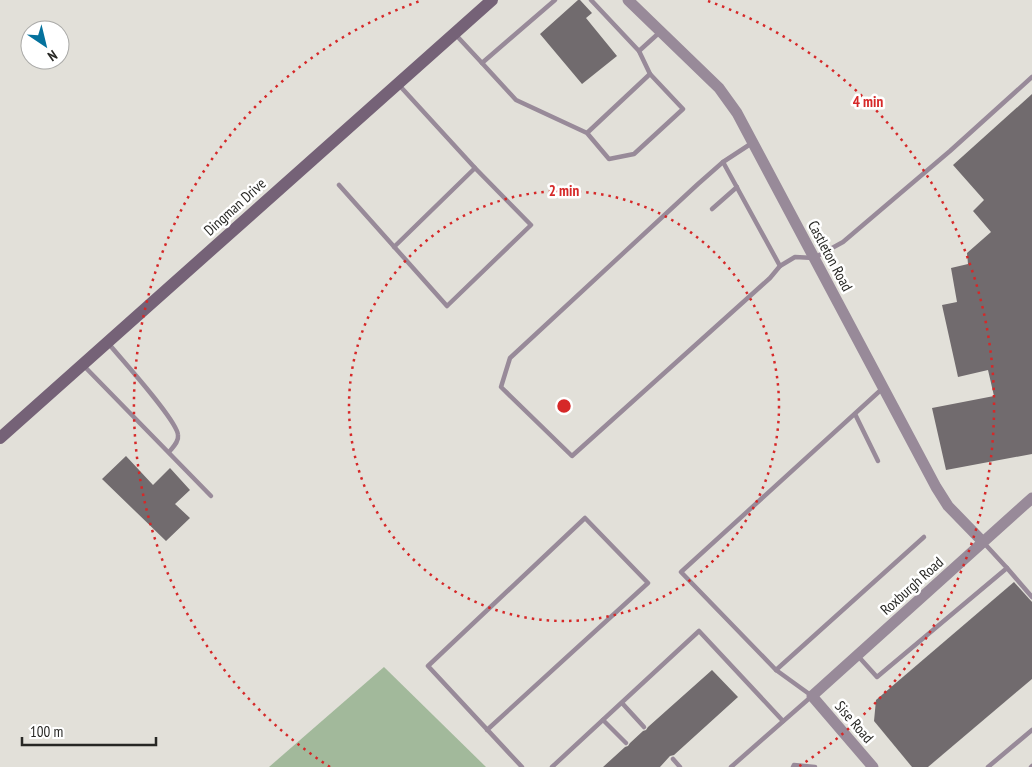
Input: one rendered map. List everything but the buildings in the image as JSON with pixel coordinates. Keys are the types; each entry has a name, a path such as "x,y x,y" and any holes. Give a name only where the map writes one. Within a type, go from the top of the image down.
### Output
{"main road":[{"name":"Dingman Drive","path":"0,438 492,0"}],"street":[{"name":"Castleton Road","path":"628,0 719,88 736,113 936,487 948,506 982,542"},
{"name":"Roxburgh Road","path":"812,696 1032,498"},
{"name":"Sise Road","path":"812,696 873,767"}],"lane":[{"path":"482,63 555,0"},
{"path":"454,34 516,100 587,133 609,159 634,154 683,109 650,74 639,51 590,0"},
{"path":"639,51 661,32"},
{"path":"587,133 650,74"},
{"path":"753,142 723,162 698,184 510,358 501,387 572,456 770,278 780,266 795,257 814,258 844,242 950,151 1032,77"},
{"path":"339,185 447,306 531,225 475,168 398,84"},
{"path":"723,162 780,266"},
{"path":"394,248 475,168"},
{"path":"712,209 737,187"},
{"path":"108,343 146,386 174,426 178,437 170,452"},
{"path":"83,365 211,496"},
{"path":"731,767 812,696 776,670 681,572 884,387"},
{"path":"855,414 878,461"},
{"path":"487,730 648,583 585,518 428,666 487,730 522,767"},
{"path":"776,670 924,537"},
{"path":"982,542 1032,597"},
{"path":"857,655 876,677 1007,568"},
{"path":"552,767 699,631 783,722"},
{"path":"622,703 644,727"},
{"path":"603,720 626,744"},
{"path":"988,767 1032,730"},
{"path":"673,759 680,767"},
{"path":"793,767 794,765 815,767"}],"green space":[{"path":"384,667 486,767 269,767"}]}
